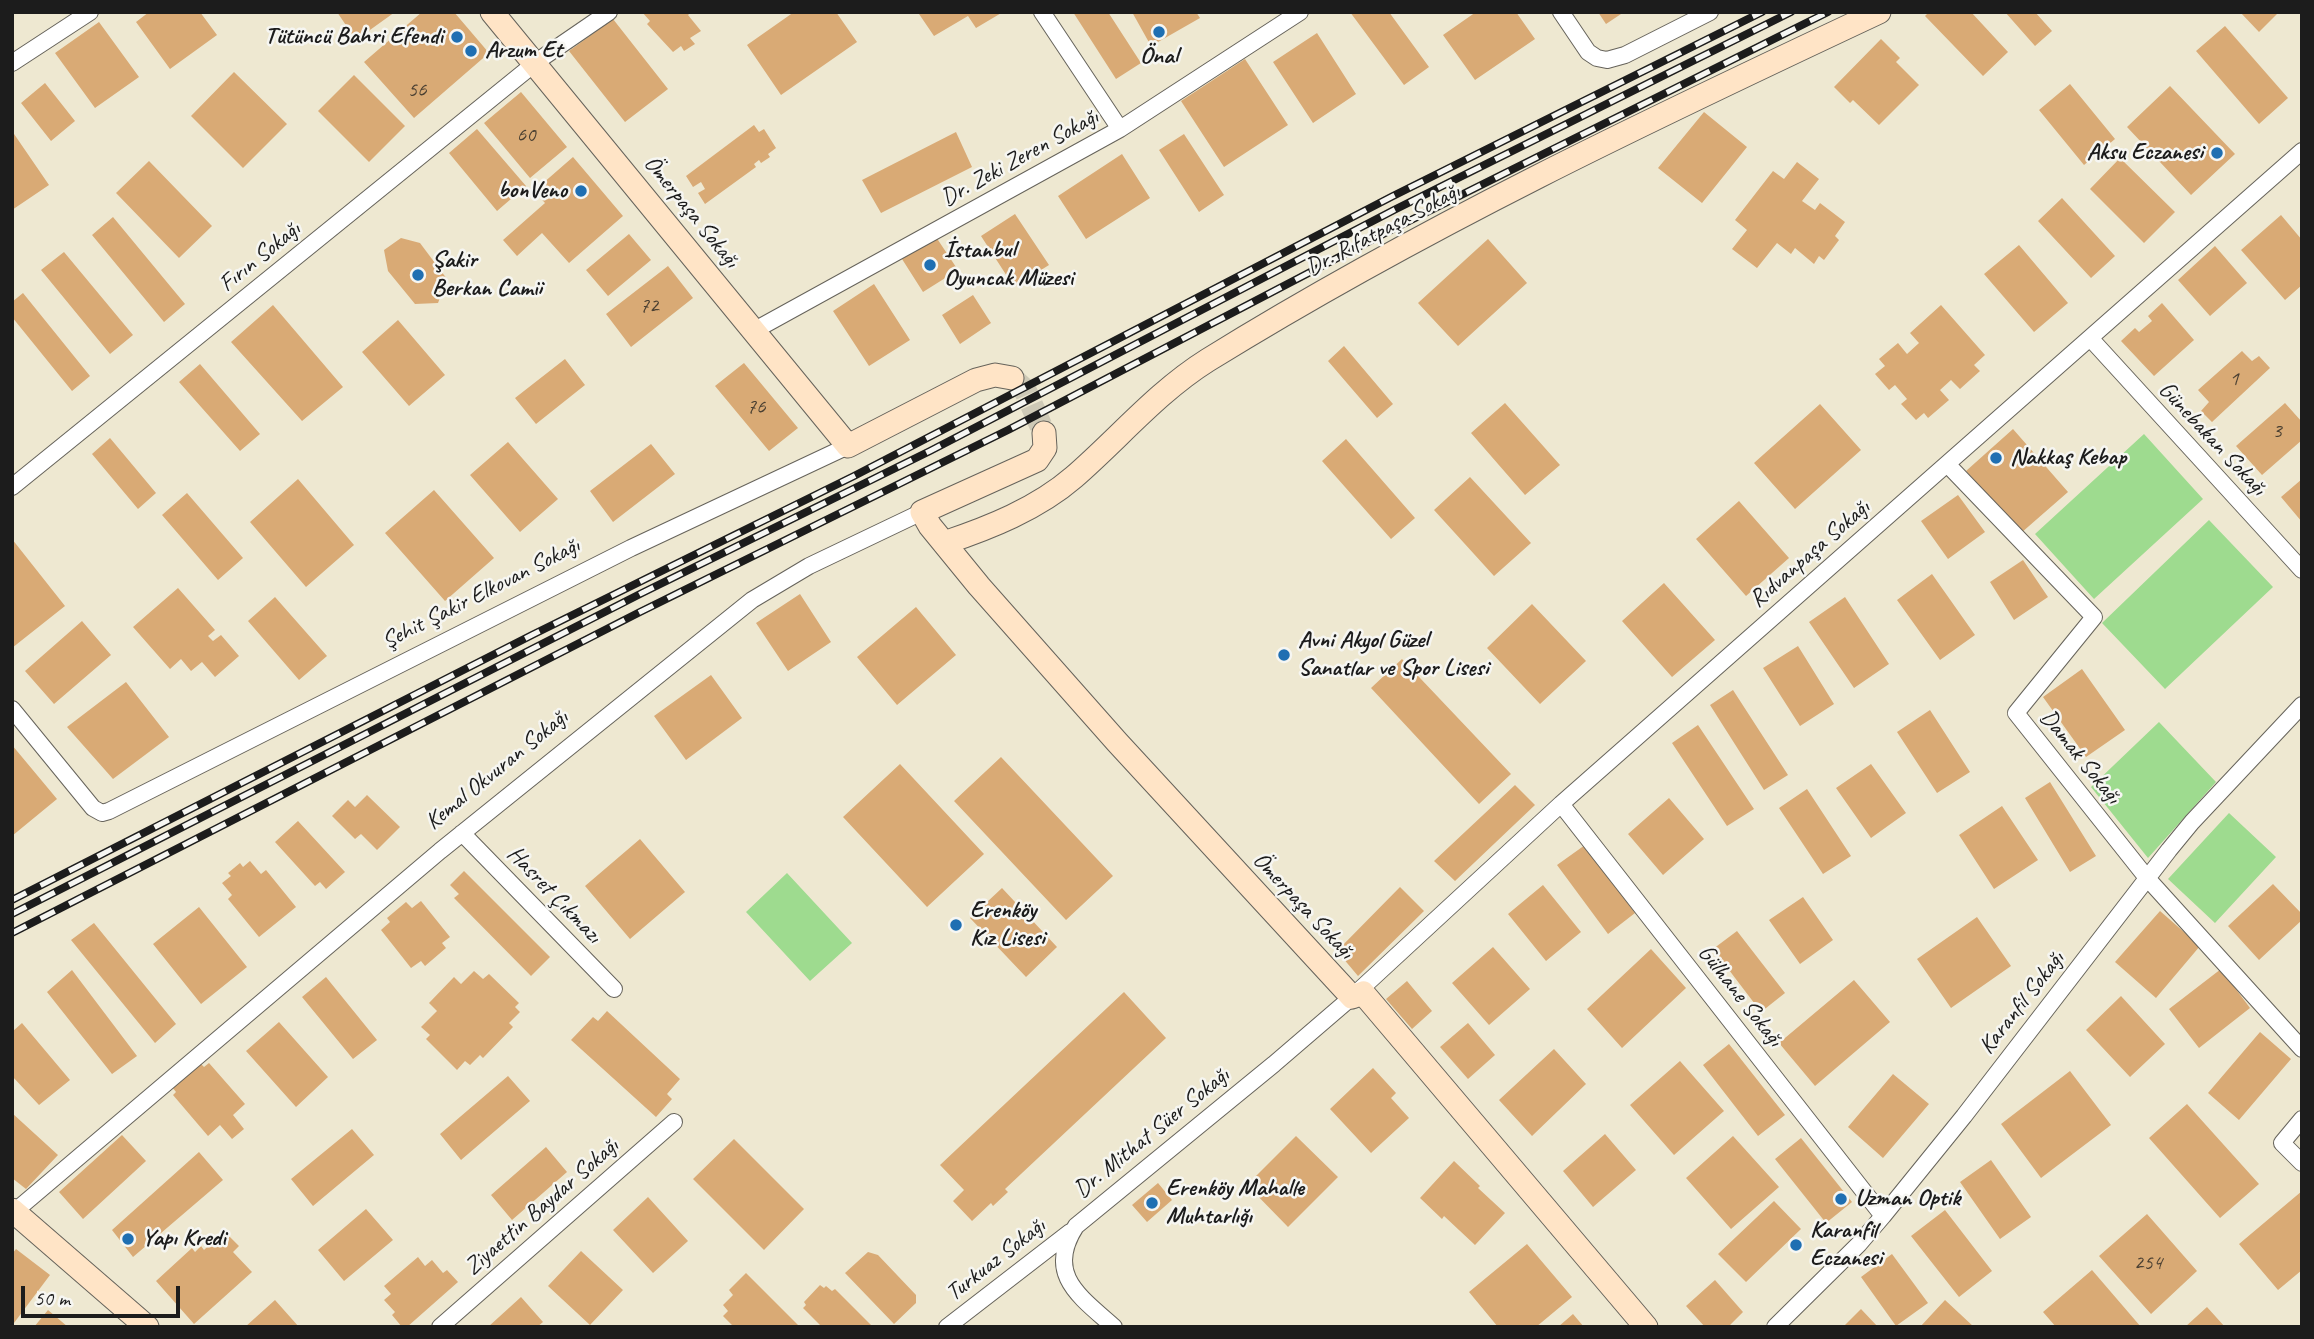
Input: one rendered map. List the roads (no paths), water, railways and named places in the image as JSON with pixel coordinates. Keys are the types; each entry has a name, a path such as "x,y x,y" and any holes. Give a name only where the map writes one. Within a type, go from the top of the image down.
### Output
{"street":[{"path":"12,63 90,12"},
{"name":"Ömerpaşa Sokağı","path":"492,12 848,446"},
{"name":"Fırın Sokağı","path":"12,487 536,63 609,12"},
{"path":"1042,12 1120,129"},
{"name":"Dr. Zeki Zeren Sokağı","path":"755,330 1120,129 1300,12"},
{"path":"1561,12 1588,52 1607,60 1625,55 1710,12"},
{"name":"Dr. Rıfatpaşa Sokağı","path":"944,543 997,523 1055,491 1073,478 1152,402 1188,373 1324,290 1652,120 1879,12"},
{"name":"Rıdvanpaşa Sokağı","path":"1352,997 1561,804 2302,151"},
{"name":"Günebakan Sokağı","path":"2090,338 2302,570"},
{"name":"Şehit Şakir Elkovan Sokağı","path":"12,709 93,808 102,813 631,548 848,446 976,380 995,375 1012,378"},
{"name":"Kemal Okvuran Sokağı","path":"13,1211 462,833 670,664 760,595 816,562 1032,464 1045,448 1044,433"},
{"name":"Damak Sokağı","path":"1947,464 2094,617 2016,713 2147,878 2302,1049"},
{"name":"Ömerpaşa Sokağı","path":"922,512 944,543 1117,743 1352,997 1363,993 1646,1327"},
{"name":"Karanfil Sokağı","path":"1775,1327 1884,1216 2192,822 2302,705"},
{"name":"Gülhane Sokağı","path":"1561,804 1884,1216"},
{"name":"Hasret Çıkmazı","path":"462,833 614,989"},
{"name":"Dr. Mithat Süer Sokağı","path":"1114,1327 1066,1277 1063,1256 1073,1230 1091,1212 1352,997"},
{"path":"2302,1119 2282,1143 2302,1163"},
{"name":"Ziyaettin Baydar Sokağı","path":"440,1327 674,1122"},
{"path":"13,1211 146,1327"},
{"name":"Turkuaz Sokağı","path":"947,1327 1073,1230"}],"tunnel":[{"path":"1012,378 1025,390 1044,433"}],"railway":[{"path":"12,900 532,635 854,476 1393,196 1762,12"},
{"path":"12,914 642,593 930,451 1394,210 1791,12"},
{"path":"12,933 640,612 1008,430 1387,232 1828,12"}],"place":[{"name":"Önal","path":"1159,32"},
{"name":"Tütüncü Bahri Efendi","path":"457,37"},
{"name":"Arzum Et","path":"471,51"},
{"name":"Aksu Eczanesi","path":"2217,153"},
{"name":"bonVeno","path":"581,191"},
{"name":"İstanbul Oyuncak Müzesi","path":"930,265"},
{"name":"Şakir Berkan Camii","path":"418,275"},
{"name":"Nakkaş Kebap","path":"1996,458"},
{"name":"Avni Akyol Güzel Sanatlar ve Spor Lisesi","path":"1284,655"},
{"name":"Erenköy Kız Lisesi","path":"956,925"},
{"name":"Uzman Optik","path":"1841,1199"},
{"name":"Erenköy Mahalle Muhtarlığı","path":"1152,1203"},
{"name":"Yapı Kredi","path":"128,1239"},
{"name":"Karanfil Eczanesi","path":"1796,1245"}]}
